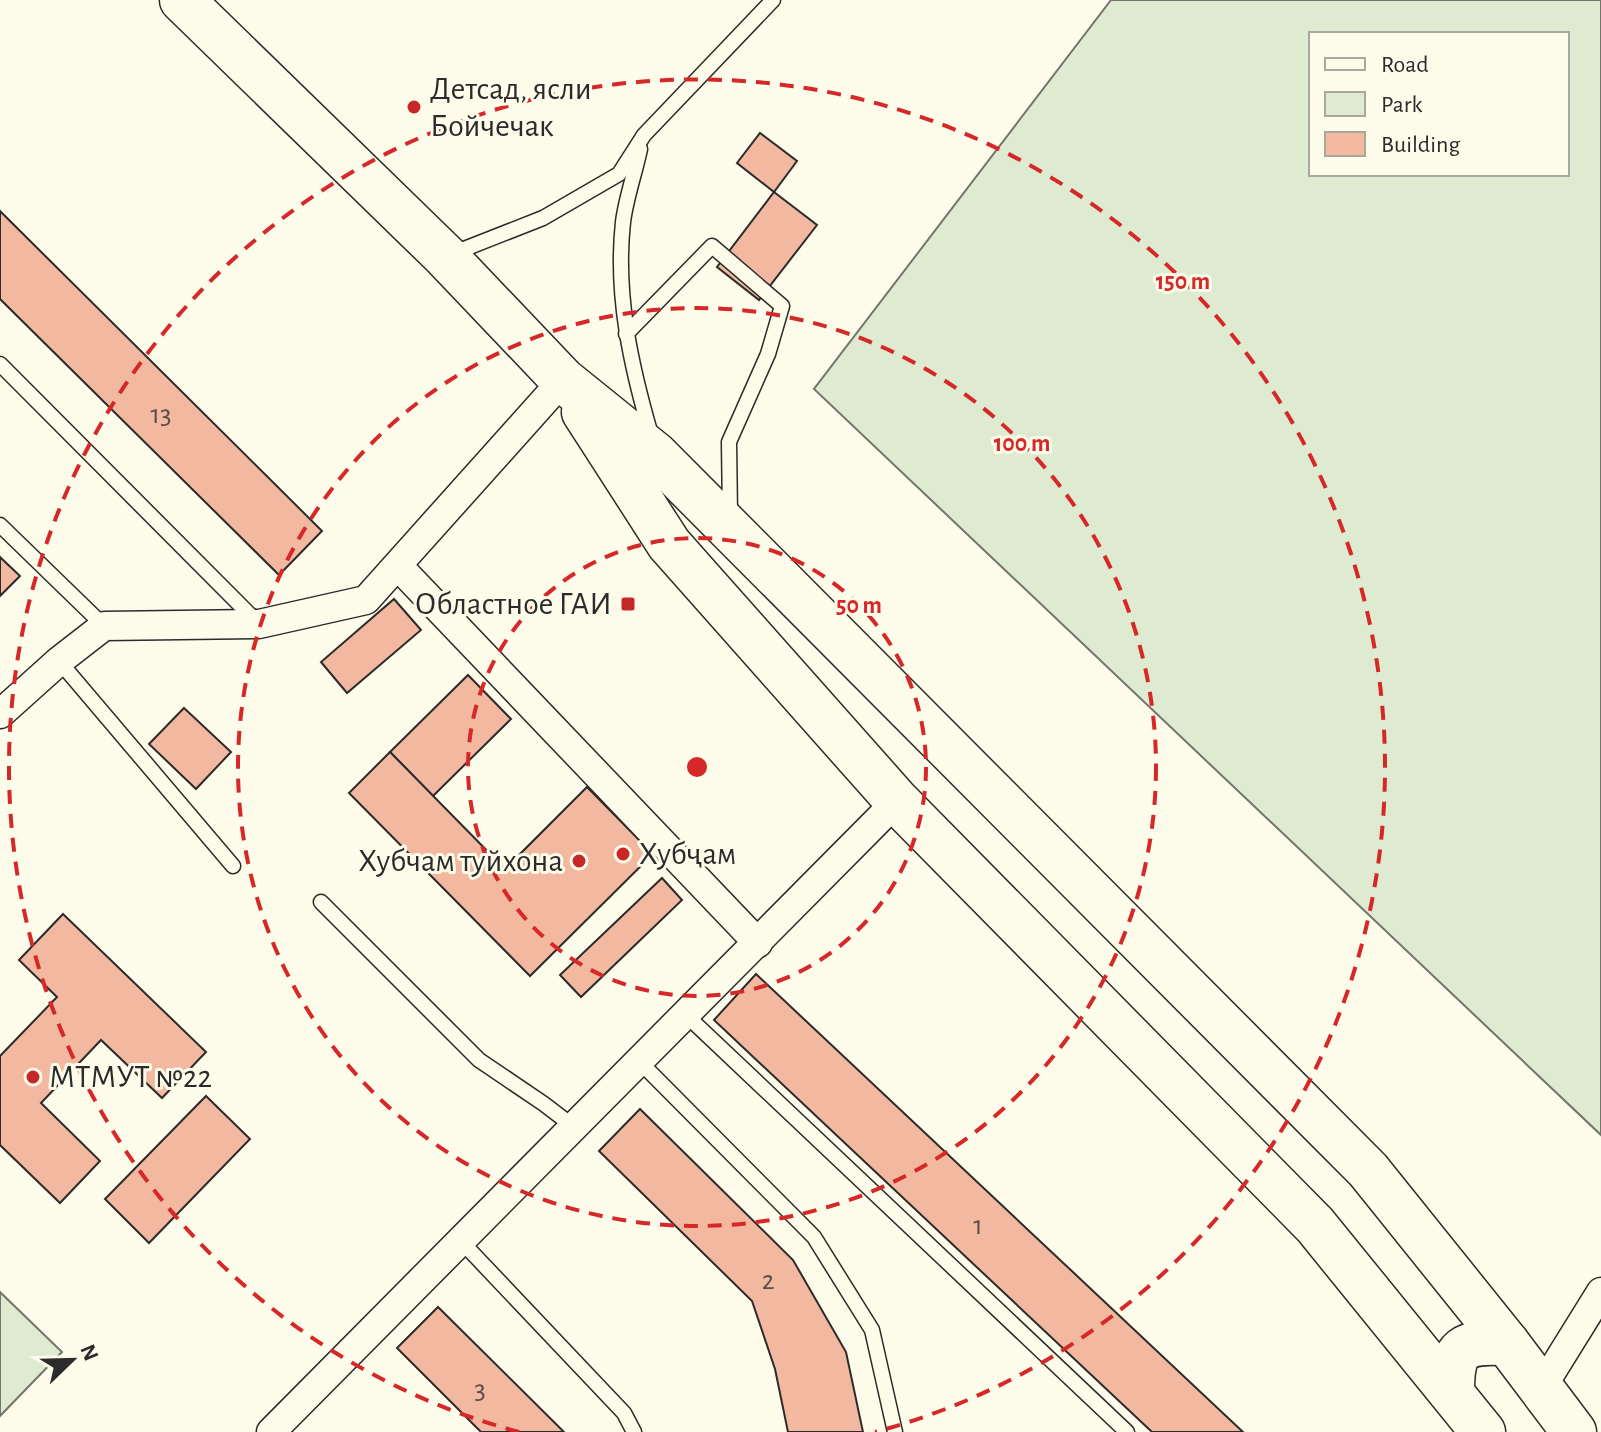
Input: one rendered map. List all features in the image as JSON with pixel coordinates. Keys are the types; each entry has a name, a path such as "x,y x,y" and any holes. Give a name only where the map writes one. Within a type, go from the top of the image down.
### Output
{"highway":[{"path":"182,0 445,256 563,380 656,455 1368,1170 1542,1387 1574,1432"},
{"path":"563,380 669,544 897,801 1315,1225 1483,1432"},
{"path":"1452,1392 1452,1366 1457,1355 1468,1346 1481,1342 1507,1343"}],"street":[{"path":"0,714 104,626 259,624 366,600 563,380"},
{"path":"398,566 758,943"},
{"path":"271,1432 897,801"},
{"path":"1542,1387 1601,1292"}],"lane":[{"path":"445,256 543,218 619,174 644,135 773,0"},
{"path":"644,135 623,221 622,299 634,375 656,455"},
{"path":"626,334 712,246 782,306 768,354 729,442 731,532"},
{"path":"0,364 259,624"},
{"path":"0,525 104,626"},
{"path":"59,661 233,866"},
{"path":"321,902 479,1060 574,1127"},
{"path":"686,1015 1127,1432"},
{"path":"639,1061 814,1237 872,1330 895,1432"},
{"path":"461,1241 624,1413 634,1432"}],"green space":[{"path":"1111,0 1601,0 1601,1135 814,389"},
{"path":"0,1292 62,1352 0,1416"}],"building":[{"path":"760,133 797,161 774,192 737,163"},
{"path":"774,192 817,225 759,300 717,267"},
{"path":"0,211 322,531 279,575 0,299"},
{"path":"0,557 20,576 0,596"},
{"path":"394,599 421,630 347,693 321,662"},
{"path":"468,675 511,719 433,796 390,752"},
{"path":"184,708 231,752 196,789 149,744"},
{"name":"Хубчам туйхона","path":"390,752 505,869 587,787 653,854 530,976 349,793"},
{"path":"662,878 682,900 581,997 560,975"},
{"name":"МТМУТ №22","path":"63,914 206,1052 162,1098 101,1040 41,1103 100,1161 60,1203 0,1145 0,1056 57,997 19,960"},
{"path":"756,974 1243,1432 1152,1432 714,1020"},
{"path":"206,1096 250,1139 149,1243 105,1199"},
{"path":"640,1109 793,1260 846,1352 863,1432 788,1432 775,1369 752,1301 599,1151"},
{"path":"438,1307 564,1432 481,1432 397,1348"}],"place":[{"name":"Детсад, ясли Бойчечак","path":"414,107"},
{"name":"Областное ГАИ","path":"628,604"},
{"name":"Хубҷам","path":"623,854"},
{"name":"Хубчам туйхона","path":"579,861"},
{"name":"МТМУТ №22","path":"33,1077"}]}
